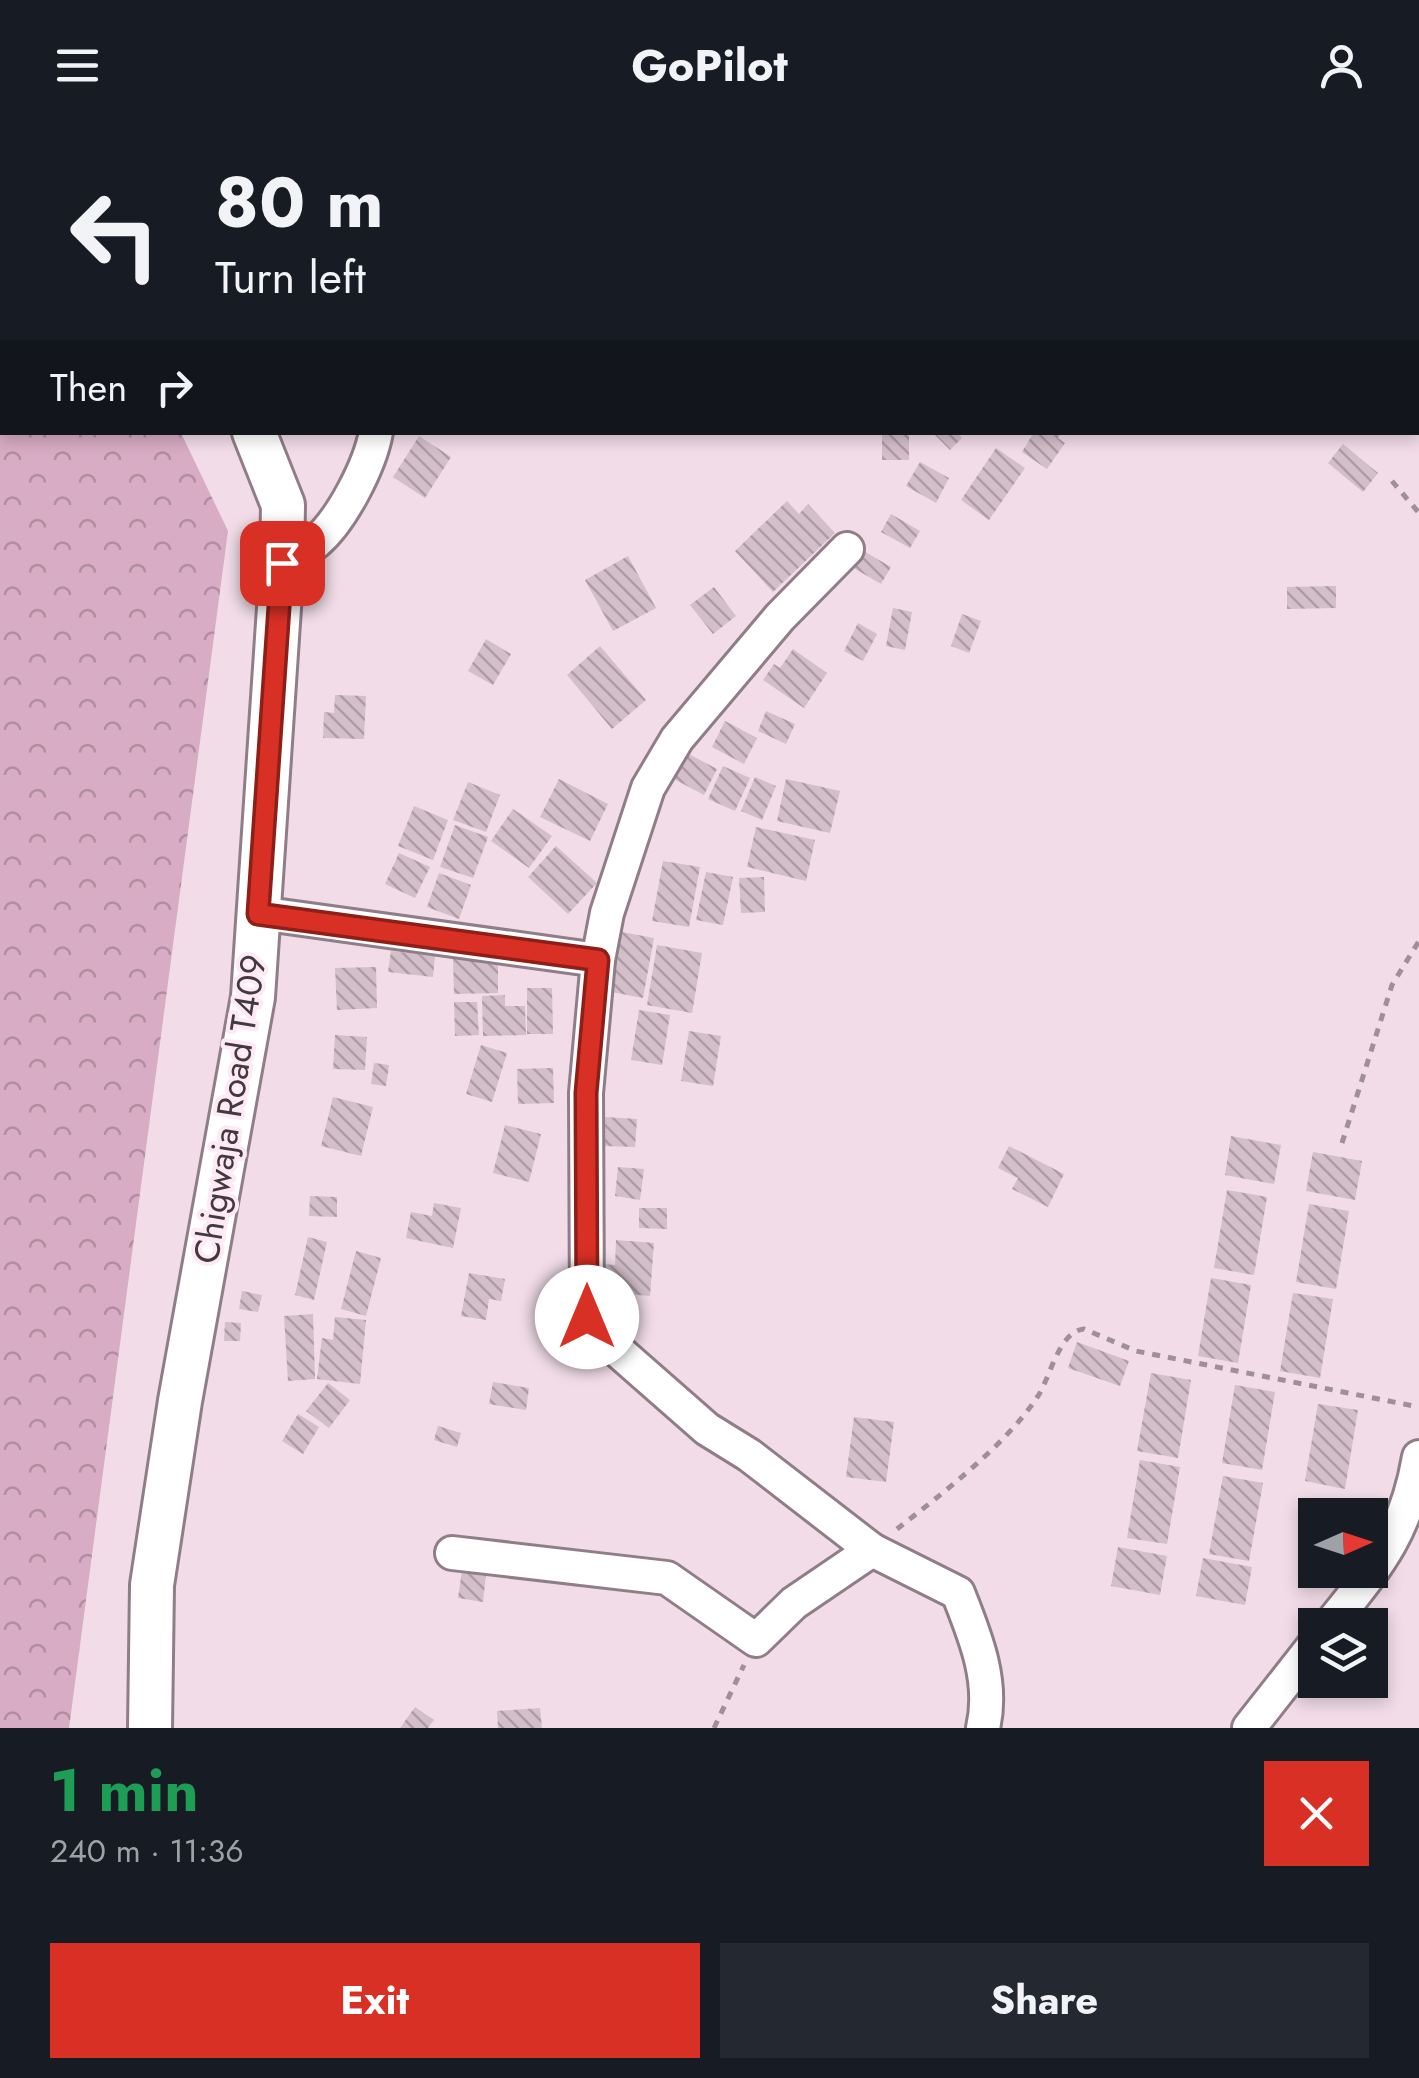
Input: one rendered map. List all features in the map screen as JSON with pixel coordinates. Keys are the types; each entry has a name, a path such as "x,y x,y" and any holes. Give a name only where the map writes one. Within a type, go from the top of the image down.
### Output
{"street":[{"name":"Chigwaja Road T409","path":"150,1728 152,1586 180,1402 253,997 282,563 282,505 255,435"},
{"path":"282,563 318,540 338,514 372,456 376,435"},
{"path":"847,549 780,617 677,739 648,788 607,912 598,960 586,1093 587,1317 617,1350 707,1429 750,1455 872,1550 958,1593 982,1652 986,1717 983,1728"},
{"path":"258,914 598,960"},
{"path":"1343,1608 1386,1554 1412,1494 1419,1457"},
{"path":"452,1553 667,1578 756,1640 794,1603 872,1550"},
{"path":"1249,1728 1298,1666"}],"path":[{"path":"1392,481 1419,513"},
{"path":"1342,1143 1392,985 1419,941"},
{"path":"872,1550 974,1465 1031,1406 1067,1338 1077,1329 1136,1351 1419,1406"},
{"path":"714,1728 756,1640"}],"green space":[{"path":"0,435 182,435 228,531 69,1728 0,1728"}],"building":[{"path":"882,435 909,435 909,460 882,460"},
{"path":"935,435 960,435 962,438 950,450"},
{"path":"1032,435 1060,435 1058,438 1065,443 1047,469 1022,452"},
{"path":"419,436 451,457 425,498 393,477"},
{"path":"1343,444 1378,473 1363,492 1328,463"},
{"path":"996,448 1025,468 989,520 961,500"},
{"path":"920,462 949,478 936,503 906,486"},
{"path":"787,501 799,514 808,504 835,533 773,592 735,551"},
{"path":"891,514 920,531 910,548 881,532"},
{"path":"862,550 891,567 881,584 852,567"},
{"path":"628,556 656,608 613,631 585,580"},
{"path":"1336,586 1336,608 1287,609 1287,587"},
{"path":"714,587 736,616 713,634 690,605"},
{"path":"893,608 912,612 905,650 886,646"},
{"path":"962,614 981,621 969,653 951,646"},
{"path":"858,623 877,634 863,661 844,651"},
{"path":"486,639 511,654 493,685 468,671"},
{"path":"600,646 646,700 612,729 567,675"},
{"path":"793,649 827,673 804,708 763,680 774,664 780,668"},
{"path":"335,695 366,696 364,739 323,738 324,712 334,713"},
{"path":"766,711 795,724 786,744 758,731"},
{"path":"725,721 757,738 744,764 712,747"},
{"path":"685,752 717,769 704,795 672,778"},
{"path":"723,766 750,778 735,811 708,799"},
{"path":"755,777 776,786 762,820 741,811"},
{"path":"559,779 608,804 590,841 540,817"},
{"path":"786,779 840,791 830,833 777,821"},
{"path":"468,782 500,795 486,832 453,820"},
{"path":"414,806 448,820 433,860 398,846"},
{"path":"513,809 552,836 529,868 491,841"},
{"path":"455,825 488,837 473,878 440,867"},
{"path":"756,827 815,840 806,881 747,867"},
{"path":"556,846 597,883 568,914 528,877"},
{"path":"399,853 430,867 415,898 385,884"},
{"path":"663,861 700,867 689,927 652,921"},
{"path":"706,872 733,877 723,925 696,920"},
{"path":"439,873 471,885 459,919 427,907"},
{"path":"764,877 765,912 741,913 739,878"},
{"path":"617,931 654,938 643,998 606,991"},
{"path":"657,945 702,953 692,1013 647,1005"},
{"path":"391,951 435,956 433,977 388,972"},
{"path":"453,958 498,958 498,993 454,994"},
{"path":"376,967 377,1008 337,1010 335,968"},
{"path":"527,988 552,988 553,1034 527,1034"},
{"path":"505,995 505,1006 525,1006 526,1035 483,1036 482,996"},
{"path":"454,1002 477,1002 479,1035 455,1036"},
{"path":"639,1010 670,1015 662,1065 631,1060"},
{"path":"689,1031 721,1036 713,1086 681,1081"},
{"path":"335,1035 367,1037 365,1070 333,1069"},
{"path":"481,1045 507,1053 492,1102 466,1094"},
{"path":"374,1063 389,1065 386,1086 371,1084"},
{"path":"553,1068 554,1103 518,1104 517,1069"},
{"path":"333,1097 373,1107 361,1156 321,1146"},
{"path":"604,1117 637,1119 635,1147 603,1146"},
{"path":"505,1125 541,1134 529,1182 493,1173"},
{"path":"1231,1136 1281,1145 1274,1184 1225,1175"},
{"path":"1009,1146 1064,1174 1048,1207 1012,1189 1018,1178 998,1168"},
{"path":"1313,1152 1362,1161 1355,1200 1306,1191"},
{"path":"618,1167 644,1169 640,1200 615,1196"},
{"path":"1227,1190 1267,1197 1254,1275 1214,1268"},
{"path":"310,1196 337,1197 337,1217 309,1216"},
{"path":"434,1203 461,1208 453,1248 406,1238 411,1212 432,1216"},
{"path":"1309,1204 1349,1211 1336,1289 1296,1282"},
{"path":"639,1208 667,1208 667,1229 639,1228"},
{"path":"308,1237 327,1242 314,1300 295,1295"},
{"path":"616,1240 654,1243 650,1296 601,1292 603,1264 615,1265"},
{"path":"356,1251 381,1258 366,1316 341,1309"},
{"path":"469,1273 505,1279 501,1301 489,1299 486,1320 461,1316"},
{"path":"1211,1278 1251,1285 1238,1363 1198,1356"},
{"path":"242,1291 262,1295 258,1312 239,1309"},
{"path":"1293,1293 1333,1299 1320,1378 1280,1371"},
{"path":"313,1314 315,1379 288,1381 284,1316"},
{"path":"335,1317 366,1320 360,1384 317,1379 322,1338 333,1340"},
{"path":"225,1322 241,1323 240,1341 224,1341"},
{"path":"1077,1342 1129,1361 1120,1386 1068,1368"},
{"path":"1151,1373 1191,1380 1178,1458 1137,1451"},
{"path":"493,1382 529,1388 526,1410 489,1404"},
{"path":"328,1383 350,1400 329,1428 306,1411"},
{"path":"1235,1385 1275,1392 1262,1470 1222,1463"},
{"path":"1318,1404 1358,1410 1345,1489 1305,1481"},
{"path":"298,1414 319,1427 303,1454 282,1441"},
{"path":"854,1417 894,1422 886,1482 846,1477"},
{"path":"438,1426 461,1433 457,1447 434,1440"},
{"path":"1140,1460 1180,1467 1167,1544 1127,1538"},
{"path":"1223,1476 1263,1483 1249,1561 1209,1554"},
{"path":"1118,1547 1167,1556 1160,1595 1111,1586"},
{"path":"1203,1558 1252,1567 1245,1605 1196,1596"},
{"path":"462,1570 486,1574 483,1602 458,1598"},
{"path":"415,1707 434,1720 428,1728 400,1728"},
{"path":"540,1708 542,1728 498,1728 497,1711"}],"route":[{"path":"282,563 258,914 598,960 586,1093 587,1317"}]}
